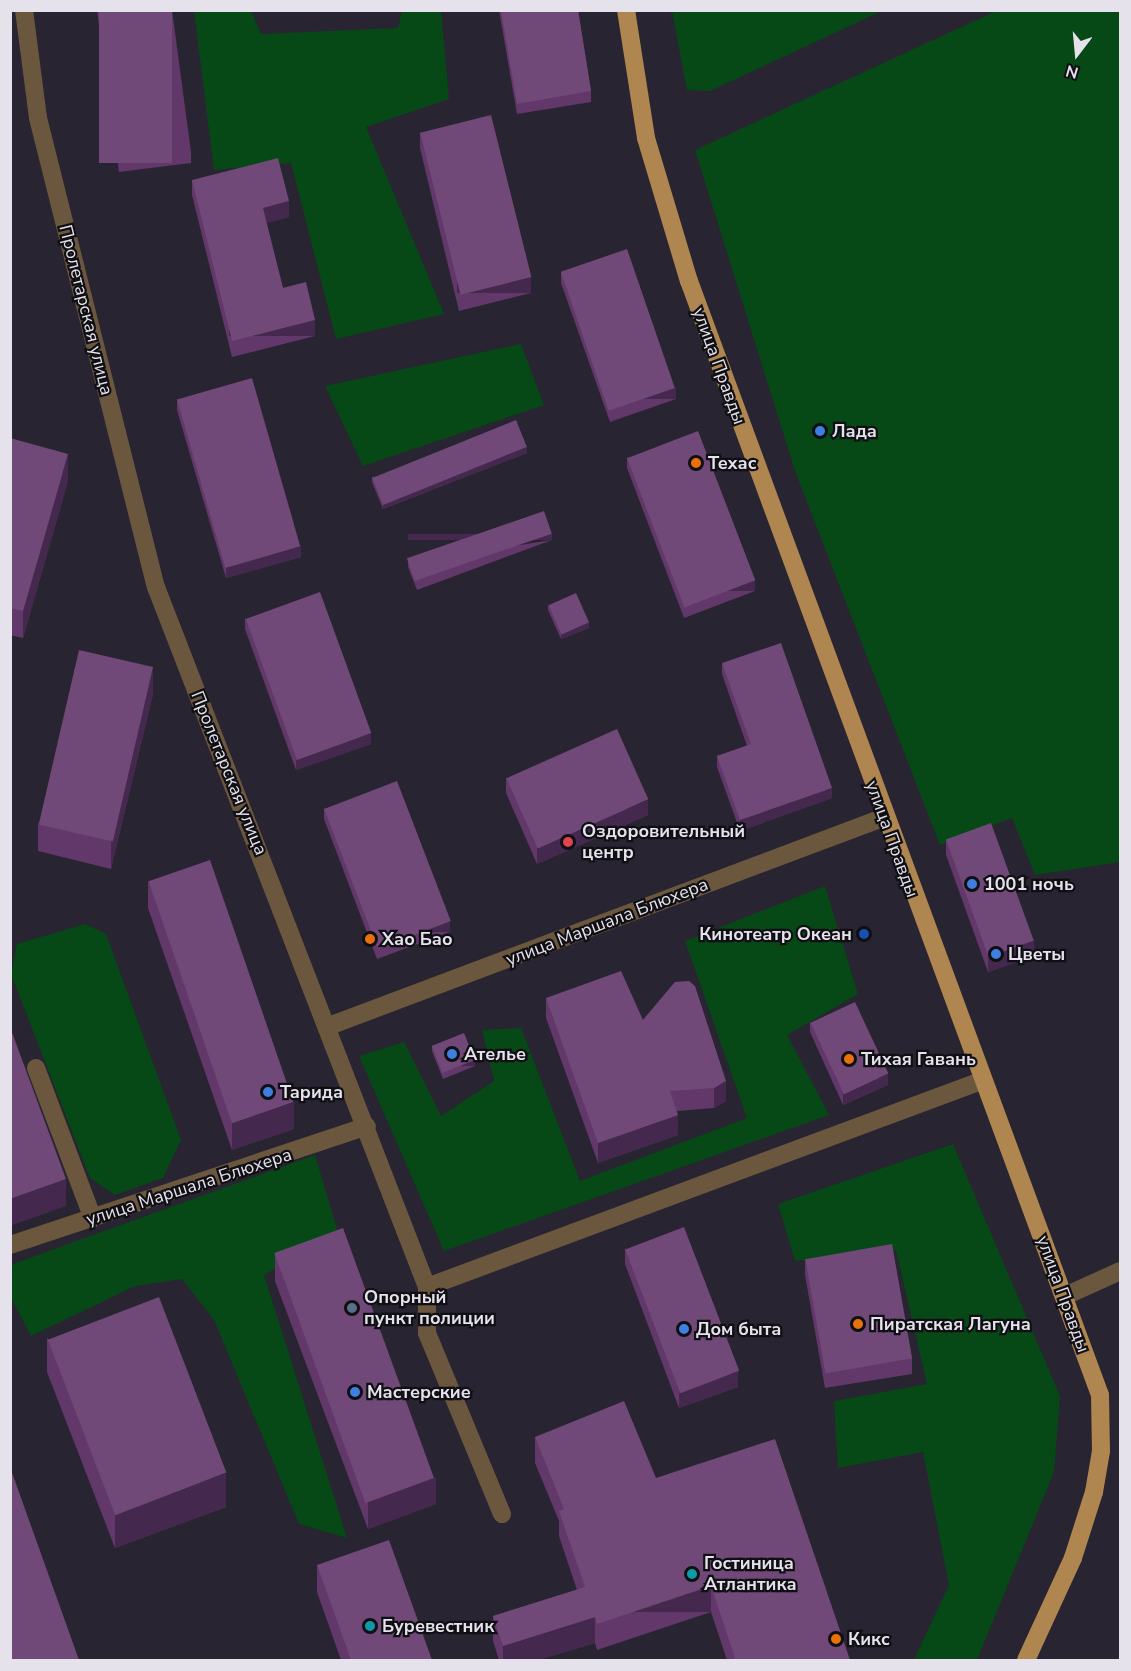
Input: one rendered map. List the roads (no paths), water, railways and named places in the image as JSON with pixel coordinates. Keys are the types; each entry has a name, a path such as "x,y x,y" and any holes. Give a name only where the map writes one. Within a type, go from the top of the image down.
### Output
{"main road":[{"name":"улица Правды","path":"626,10 646,138 689,281 981,1081 1065,1296 1100,1395 1101,1451 1073,1558 1026,1660"}],"street":[{"name":"Пролетарская улица","path":"24,10 38,118 156,587 367,1126 427,1287 427,1333 502,1514"},
{"name":"улица Маршала Блюхера","path":"329,1026 885,818"},
{"path":"36,1068 93,1219"},
{"path":"427,1287 981,1081"},
{"name":"улица Маршала Блюхера","path":"10,1245 367,1126"},
{"path":"1065,1296 1120,1270"}],"place":[{"name":"Лада","path":"820,431"},
{"name":"Техас","path":"696,463"},
{"name":"Оздоровительный центр","path":"568,842"},
{"name":"1001 ночь","path":"972,884"},
{"name":"Кинотеатр Океан","path":"864,934"},
{"name":"Хао Бао","path":"370,939"},
{"name":"Цветы","path":"996,954"},
{"name":"Ателье","path":"452,1054"},
{"name":"Тихая Гавань","path":"849,1059"},
{"name":"Тарида","path":"268,1092"},
{"name":"Опорный пункт полиции","path":"352,1308"},
{"name":"Пиратская Лагуна","path":"858,1324"},
{"name":"Дом быта","path":"684,1329"},
{"name":"Мастерские","path":"355,1392"},
{"name":"Гостиница Атлантика","path":"692,1574"},
{"name":"Буревестник","path":"370,1626"},
{"name":"Кикс","path":"836,1639"}]}
